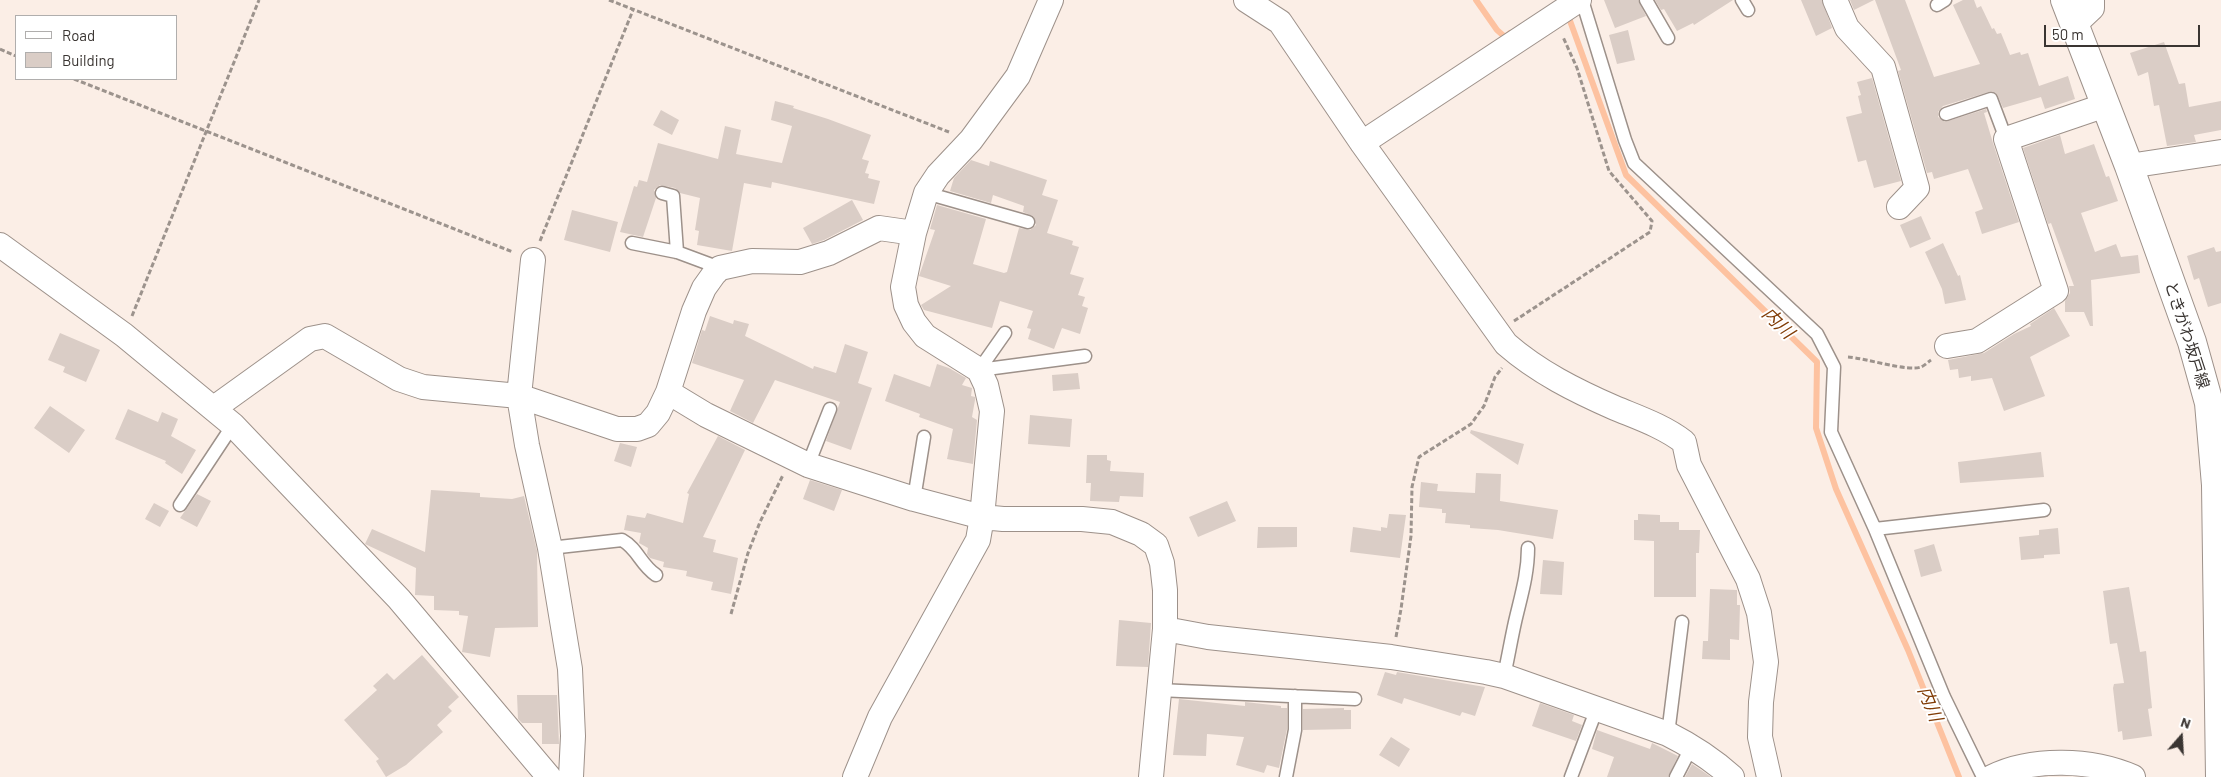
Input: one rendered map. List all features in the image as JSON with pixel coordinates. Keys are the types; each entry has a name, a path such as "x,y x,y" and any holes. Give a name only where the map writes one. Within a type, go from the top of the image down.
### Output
{"main road":[{"name":"ときがわ坂戸線","path":"2070,12 2129,166 2192,342 2209,403 2216,485 2220,777"}],"street":[{"path":"855,777 869,740 888,701 978,540 982,517 992,411 986,385 978,370 925,336 914,322 906,306 902,287 914,233 926,193 938,175 971,140 1018,76 1051,0"},
{"path":"1362,143 1581,0"},
{"path":"1835,0 1847,28 1883,67 1918,188 1899,207"},
{"path":"2070,12 2092,8 2092,0"},
{"path":"1255,3 1280,22 1362,143 1506,344 1536,368 1590,397 1668,430 1684,442 1689,465 1748,578 1759,613 1766,662 1760,702 1760,737 1769,777"},
{"path":"1947,346 1977,341 2056,291 2006,139 2106,105"},
{"path":"2129,166 2221,152"},
{"path":"214,408 310,339 325,336 399,379 423,388 519,396 617,429 637,429 648,425 658,413 668,392 694,310 704,288 720,268 752,261 800,262 828,253 879,228 914,233"},
{"path":"0,245 124,335 233,425 399,599 549,777"},
{"path":"532,260 519,396 527,446 550,548 570,669 573,736 571,777"},
{"path":"668,392 706,415 800,461 914,499 982,517 1003,519 1049,517 1112,522 1141,534 1156,545 1162,563 1165,590 1165,629 1152,777"},
{"path":"1165,629 1208,637 1391,657 1504,676 1668,734 1692,746 1716,762 1732,777"},
{"path":"1992,777 2003,772 2035,764 2109,768 2133,777"}],"lane":[{"path":"1581,0 1634,163 1817,334 1830,357 1834,367 1831,432 1874,529 1944,697 1983,777"},
{"path":"1646,0 1668,38"},
{"path":"1946,114 1991,99 2006,139"},
{"path":"662,193 673,196 677,252"},
{"path":"926,193 1028,222"},
{"path":"632,243 677,252 720,268"},
{"path":"978,370 1005,333"},
{"path":"978,370 1085,356"},
{"path":"800,461 830,409"},
{"path":"180,505 233,425"},
{"path":"914,499 924,437"},
{"path":"1874,529 2044,510"},
{"path":"550,548 622,540 633,546 640,558 656,575"},
{"path":"1504,676 1526,579 1528,548"},
{"path":"1668,734 1682,622"},
{"path":"1159,690 1355,699"},
{"path":"1286,777 1295,730 1295,696"},
{"path":"1571,777 1597,708"},
{"path":"1676,777 1692,746"}],"path":[{"path":"124,335 259,0"},
{"path":"609,0 971,140"},
{"path":"76,80 532,260 633,10"},
{"path":"1497,332 1650,232 1651,227 1652,221 1609,171 1577,68 1554,16"},
{"path":"0,49 15,56"},
{"path":"1830,357 1864,358 1901,367 1920,368 1947,346"},
{"path":"1391,657 1402,609 1410,536 1412,487 1419,457 1471,424 1484,406 1495,377 1515,352"},
{"path":"731,614 748,553 760,522 800,461"}],"building":[{"path":"1604,0 1638,0 1646,16 1615,28"},
{"path":"1655,0 1733,0 1694,25 1693,23 1677,31 1664,9 1661,10"},
{"path":"1801,0 1822,0 1832,28 1816,36"},
{"path":"1850,0 1874,0 1854,10"},
{"path":"1875,0 1905,0 1934,77 1980,64 1953,5 1963,0 1974,0 1977,8 1981,6 1992,29 1994,28 1997,34 2001,33 2010,55 2020,52 2021,55 2028,53 2039,86 2068,76 2075,99 2045,109 2041,97 2003,108 1998,96 1992,91 1943,106 1938,112 1938,117 1945,122 1986,109 1987,112 1984,113 2019,222 1982,234 1975,212 1983,209 1968,169 1934,179 1932,172 1927,173 1898,71 1901,70"},
{"path":"1628,30 1635,60 1617,64 1609,35"},
{"path":"2164,42 2179,84 2185,83 2189,107 2221,101 2221,130 2194,135 2196,142 2167,146 2159,105 2154,106 2148,72 2138,76 2130,53"},
{"path":"1872,78 1901,181 1874,188 1866,160 1858,162 1846,117 1862,113 1858,96 1861,95 1857,82"},
{"path":"775,101 794,106 793,108 871,135 862,159 869,161 865,173 869,174 868,178 880,181 874,204 772,182 771,188 744,183 732,251 697,245 699,231 695,230 700,198 680,193 675,188 660,185 654,190 656,198 643,237 620,232 634,186 637,187 639,180 647,182 658,143 718,159 725,126 741,130 736,154 782,163 792,126 771,120"},
{"path":"661,110 679,120 672,135 653,125"},
{"path":"2060,135 2065,154 2094,144 2106,177 2109,176 2118,201 2081,213 2095,252 2116,244 2121,257 2138,255 2140,273 2091,280 2093,326 2090,326 2084,312 2065,312 2065,301 2070,293 2069,286 2074,286 2051,223 2048,224 2023,148"},
{"path":"971,160 989,166 990,161 1047,180 1042,195 1058,200 1047,233 1073,241 1072,245 1079,247 1070,274 1084,278 1078,295 1085,297 1082,306 1088,308 1080,334 1062,328 1054,349 1028,339 1031,329 1027,328 1033,311 1000,301 992,328 924,310 921,305 951,286 919,276 935,230 930,229 937,205 986,219 973,264 1004,273 1007,272 1019,228 1030,230 1036,225 1033,216 1023,212 1024,206 993,195 991,203 950,191 954,178"},
{"path":"852,200 863,220 812,244 803,228"},
{"path":"572,210 618,222 610,252 564,240"},
{"path":"1921,216 1931,239 1910,248 1900,225"},
{"path":"1943,243 1958,276 1960,275 1966,300 1945,304 1942,289 1925,252"},
{"path":"2214,247 2216,252 2221,251 2221,303 2208,307 2199,278 2194,280 2187,256"},
{"path":"2054,308 2070,336 2030,357 2045,396 2004,411 1992,378 1971,381 1971,376 1959,378 1958,369 1950,370 1948,360 1984,353 2014,334 2031,326 2030,324"},
{"path":"710,316 733,324 734,320 749,324 745,336 813,369 814,366 836,373 845,344 868,352 858,383 872,388 851,450 826,441 840,402 775,380 753,423 730,411 744,380 692,363 702,330 705,331"},
{"path":"60,333 100,350 86,382 63,372 65,367 48,360"},
{"path":"937,364 949,368 966,378 962,385 972,388 971,396 975,397 975,400 972,417 977,420 973,464 947,459 953,429 919,417 920,414 885,401 894,374 930,387"},
{"path":"1078,373 1080,389 1053,391 1052,375"},
{"path":"50,406 85,430 69,453 34,428"},
{"path":"128,409 158,422 162,412 178,419 171,436 196,450 182,474 165,463 166,461 115,439"},
{"path":"1030,415 1072,419 1070,447 1028,444"},
{"path":"1471,430 1524,444 1518,465 1470,433"},
{"path":"718,436 745,450 703,537 716,540 713,552 738,558 731,594 711,590 713,582 686,576 687,571 663,567 664,562 650,558 647,554 648,548 639,543 641,533 624,530 627,515 645,518 647,513 683,523 689,494 687,493"},
{"path":"620,443 637,447 631,467 614,461"},
{"path":"2041,452 2044,477 1960,483 1958,462"},
{"path":"1087,455 1107,455 1107,460 1111,461 1110,471 1144,473 1143,497 1120,496 1119,502 1090,501 1091,483 1086,483"},
{"path":"1476,473 1501,474 1500,501 1558,510 1553,539 1498,530 1470,528 1470,525 1445,523 1446,513 1442,513 1442,509 1419,507 1421,482 1438,484 1437,491 1475,493"},
{"path":"810,480 842,490 834,511 803,499"},
{"path":"431,490 480,493 480,497 512,499 524,496 537,551 538,627 495,628 490,657 462,652 468,616 459,615 459,611 434,610 434,596 415,595 416,568 365,544 372,529 425,552"},
{"path":"197,494 211,501 197,527 180,518"},
{"path":"1227,501 1236,521 1198,537 1189,517"},
{"path":"154,503 169,511 160,527 145,519"},
{"path":"1389,514 1406,515 1400,558 1350,552 1353,527 1381,531 1381,527 1387,528"},
{"path":"1638,514 1660,515 1660,522 1679,522 1679,530 1700,530 1699,553 1696,553 1696,597 1654,597 1654,541 1634,540 1634,520 1638,520"},
{"path":"1258,527 1297,527 1297,547 1257,548"},
{"path":"2058,528 2060,554 2044,555 2044,558 2021,560 2019,537 2039,535 2039,530"},
{"path":"1934,544 1942,571 1921,577 1914,550"},
{"path":"1543,560 1564,562 1562,595 1540,594"},
{"path":"2129,587 2140,652 2146,651 2152,708 2148,709 2152,736 2123,740 2122,731 2118,732 2113,688 2114,684 2124,683 2117,643 2110,644 2103,591"},
{"path":"1710,589 1737,590 1737,605 1740,605 1739,640 1730,639 1730,660 1702,659 1703,641 1708,641"},
{"path":"1119,620 1151,623 1148,667 1116,666"},
{"path":"422,655 459,697 448,707 452,711 437,725 443,732 406,765 386,777 376,761 379,759 344,720 377,690 373,686 387,673 394,680"},
{"path":"1385,672 1396,675 1397,672 1485,687 1475,716 1462,712 1460,716 1404,698 1402,704 1377,695"},
{"path":"517,695 557,695 559,744 542,744 542,723 522,723 518,719"},
{"path":"1179,699 1245,706 1245,702 1287,708 1287,729 1279,768 1267,765 1264,773 1236,765 1244,737 1207,734 1206,756 1173,755"},
{"path":"1540,703 1574,715 1572,721 1582,725 1576,741 1532,726"},
{"path":"1344,708 1344,710 1351,710 1351,729 1303,730 1303,709"},
{"path":"1597,730 1650,749 1652,743 1678,756 1668,777 1607,777 1614,757 1592,749"},
{"path":"1391,737 1410,749 1399,767 1379,755"},
{"path":"1692,764 1701,770 1711,777 1685,777"}],"waterway":[{"name":"内川","path":"1476,0 1497,30 1505,37 1510,33"},
{"name":"内川","path":"1563,16 1569,18 1626,175 1817,362 1816,428 1836,489 1908,650 1959,777"}]}
